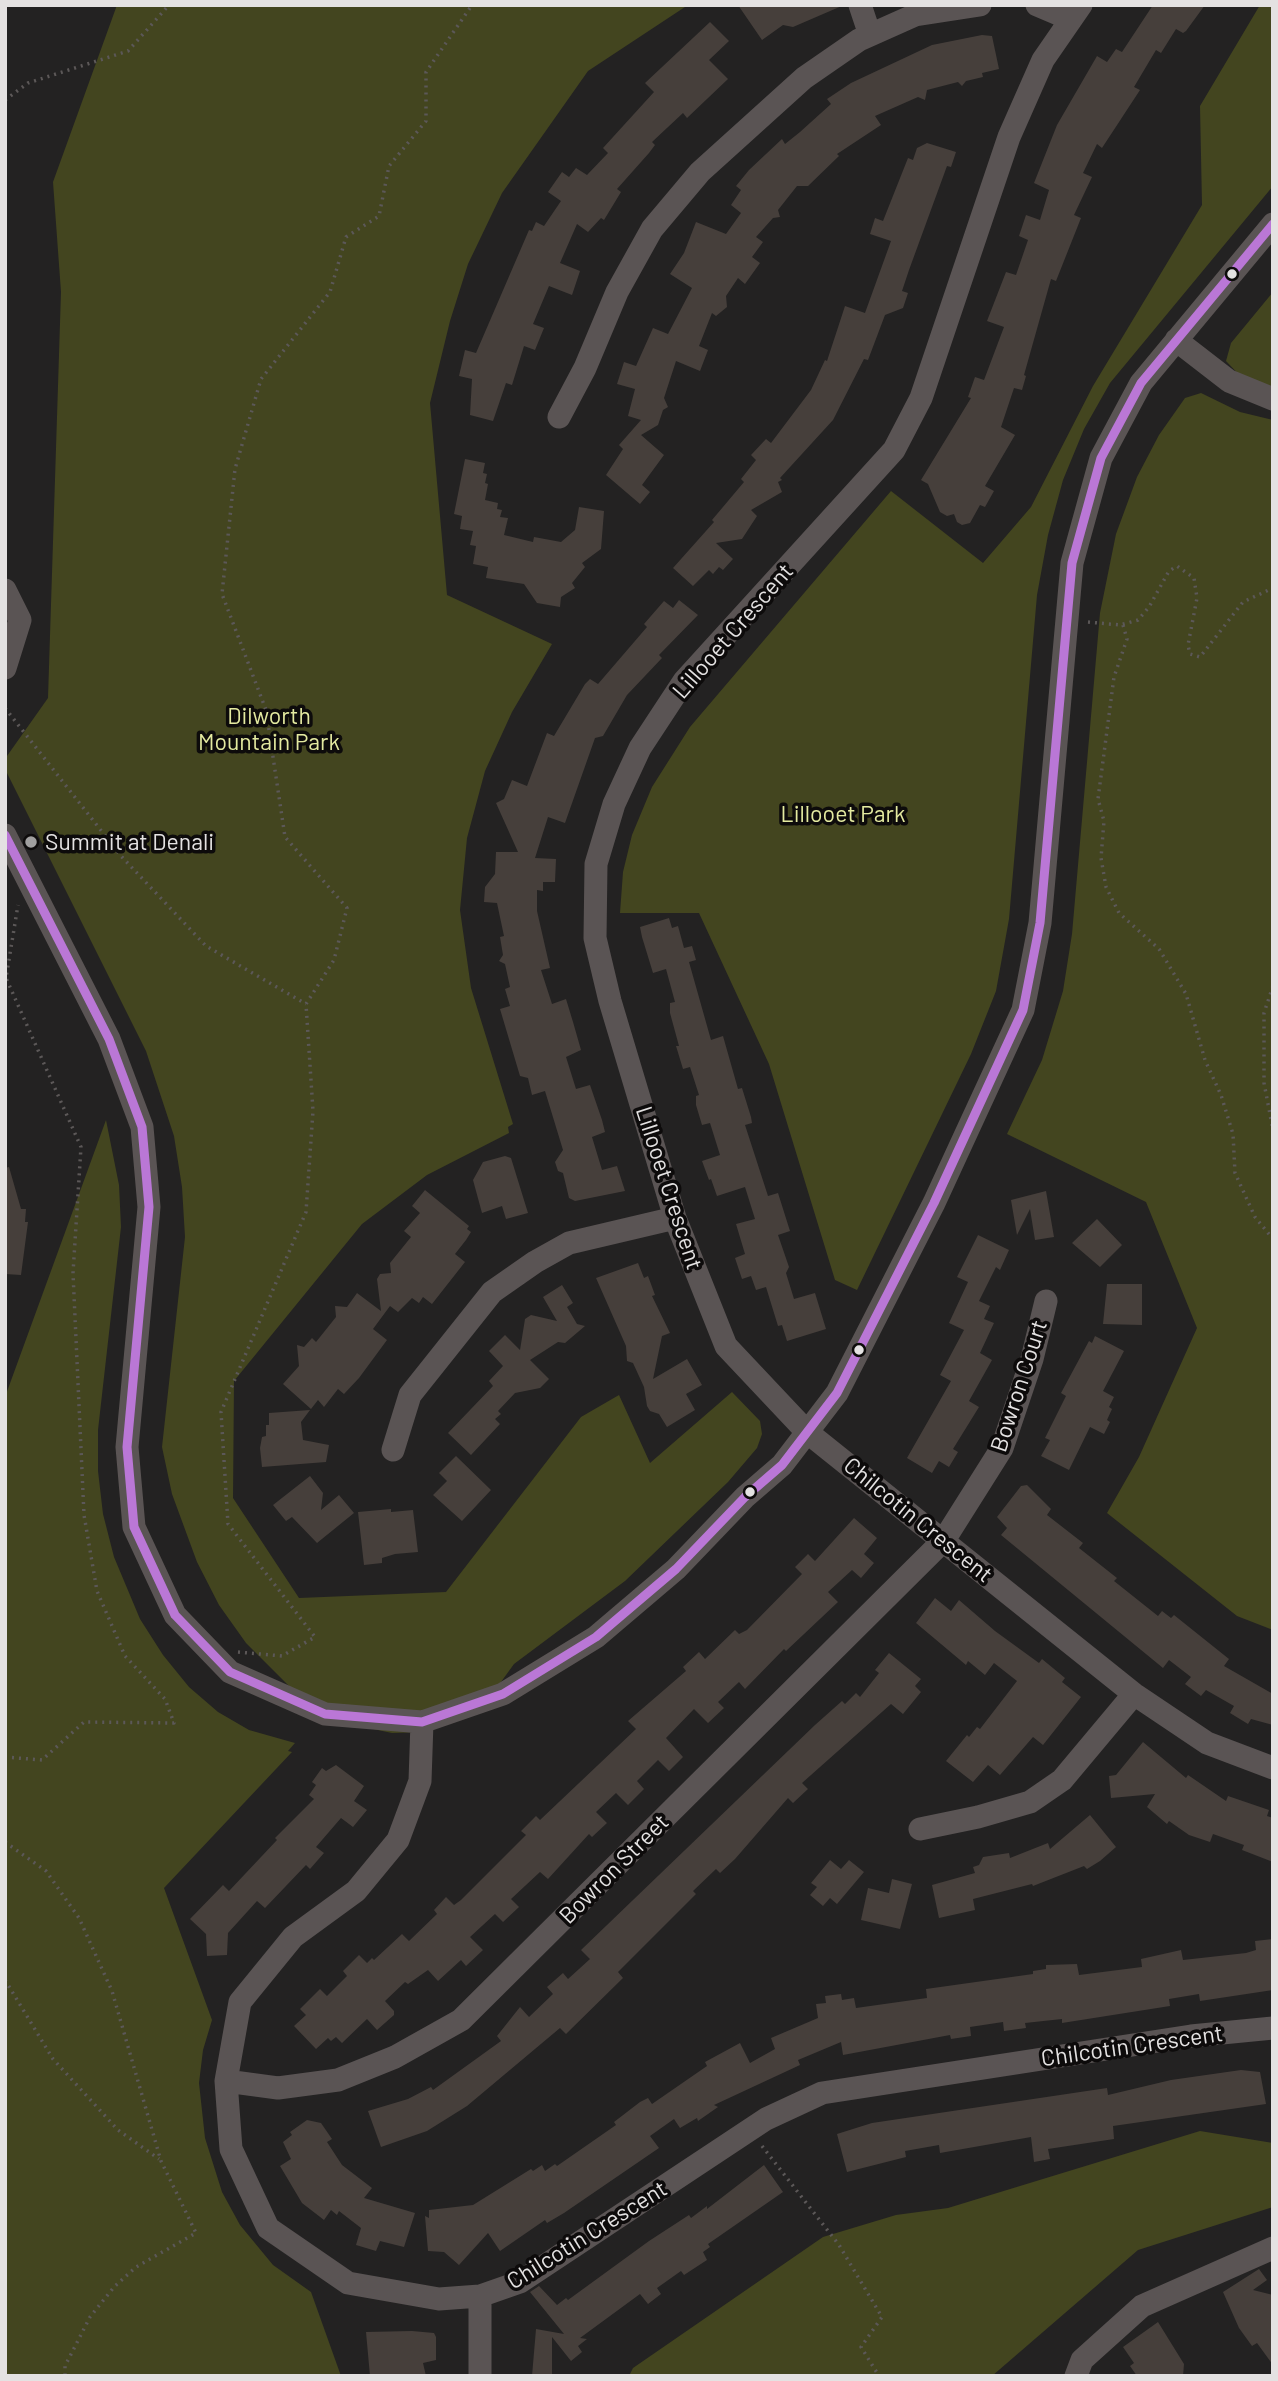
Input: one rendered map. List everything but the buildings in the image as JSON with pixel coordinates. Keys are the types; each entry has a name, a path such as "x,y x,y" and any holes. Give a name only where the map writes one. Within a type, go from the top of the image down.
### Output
{"street":[{"path":"860,5 870,35"},
{"path":"559,417 585,368 617,292 652,229 700,172 762,119 804,78 870,35 915,15 980,5"},
{"path":"1037,5 1075,12"},
{"name":"Lillooet Crescent","path":"807,1432 726,1346 675,1218 610,1001 595,939 596,864 614,804 640,748 684,681 894,450 921,398 1009,137 1043,60 1075,12"},
{"path":"5,835 109,1039 142,1127 149,1207 127,1447 134,1527 175,1615 230,1672 325,1714 422,1722 503,1695 597,1637 676,1569 745,1497 782,1465 837,1393 934,1203 1023,1010 1040,923 1072,564 1101,458 1141,383 1273,224"},
{"path":"1176,340 1229,381 1273,399"},
{"path":"5,590 20,620 5,668"},
{"path":"393,1450 410,1395 492,1293 535,1262 569,1243 675,1218"},
{"name":"Bowron Court","path":"944,1540 1002,1448 1032,1359 1046,1301"},
{"name":"Chilcotin Crescent","path":"807,1432 1134,1695 1207,1743 1273,1768"},
{"name":"Bowron Street","path":"226,2081 278,2088 338,2080 396,2056 461,2020 944,1540"},
{"path":"919,1829 978,1818 1030,1802 1062,1780 1134,1695"},
{"name":"Chilcotin Crescent","path":"422,1722 420,1781 397,1840 356,1891 293,1937 240,2003 226,2081 232,2149 268,2228 348,2283 439,2300 480,2296 520,2282 766,2119 822,2093 1191,2036 1273,2028"},
{"path":"1076,2376 1082,2360 1142,2306 1273,2248"},
{"path":"480,2296 480,2376"}],"path":[{"path":"5,100 28,83 128,51 169,5"},
{"path":"217,5 225,5"},
{"path":"208,1649 282,1656 315,1636 228,1524 221,1412 306,1212 313,1111 306,1004 334,960 347,908 285,837 266,710 222,594 235,469 261,379 330,292 346,237 379,216 389,166 426,121 426,72 472,5"},
{"path":"1067,619 1123,625 1138,620 1149,607 1169,571 1177,566 1194,578 1197,598 1188,645 1190,654 1200,657 1243,602 1273,588"},
{"path":"1123,625 1127,639 1114,677 1098,799 1104,821 1101,858 1106,887 1119,913 1159,949 1186,994 1205,1060 1221,1095 1233,1134 1235,1173 1255,1217 1273,1239"},
{"path":"5,708 121,856 206,946 306,1004"},
{"path":"5,1757 42,1760 84,1722 174,1723 164,1699 125,1656 97,1591 84,1515 74,1273 81,1147 6,978 24,872"},
{"path":"1273,986 1264,1013 1264,1083 1273,1130"},
{"path":"5,1842 46,1871 79,1918 112,1991 161,2161 196,2233 136,2267 114,2287 90,2317 65,2366 65,2376"},
{"path":"5,1980 53,2059 118,2130 161,2161"},
{"path":"750,2130 839,2245 882,2316 861,2347 879,2376"}],"green space":[{"name":"Dilworth Mountain Park","path":"117,5 688,5 588,71 502,193 468,264 450,321 430,403 447,595 552,644 512,712 485,771 467,838 460,910 471,988 513,1124 508,1127 509,1133 427,1175 362,1224 234,1381 233,1498 299,1598 446,1592 581,1417 619,1395 650,1463 732,1392 760,1421 762,1434 757,1448 728,1482 625,1581 514,1664 493,1693 424,1732 392,1733 359,1726 292,1689 246,1643 219,1605 197,1562 172,1494 162,1447 185,1237 182,1187 174,1136 146,1051 5,769 7,756 48,698 61,292 53,182"},
{"name":"Lillooet Park","path":"1260,5 1273,5 1273,186 1110,383 1084,429 1063,480 1048,535 1037,595 1009,919 996,991 971,1054 857,1290 835,1280 769,1064 699,913 620,913 623,872 632,835 652,787 690,727 891,491 983,563 1031,507 1093,386 1202,205 1200,106"},
{"path":"1273,292 1273,388 1244,380 1226,361 1231,343"},
{"path":"1201,393 1240,412 1273,420 1273,1630 1237,1616 1107,1513 1139,1457 1197,1328 1146,1202 1007,1134 1042,1060 1063,991 1072,934 1100,613 1116,534 1137,477 1159,435 1185,398"},
{"path":"106,1120 119,1185 121,1227 98,1430 98,1471 103,1514 114,1557 140,1619 163,1655 189,1687 218,1712 249,1730 295,1743 288,1751 292,1752 164,1888 212,2020 203,2050 199,2083 205,2138 222,2192 240,2225 273,2265 311,2292 341,2376 5,2376 5,1397"},
{"path":"1200,2131 1273,2143 1273,2207 1138,2250 992,2376 629,2376 633,2368 823,2237 896,2215 948,2208"}],"transit line":[{"path":"5,835 109,1039 142,1127 149,1207 127,1447 134,1527 175,1615 230,1672 325,1714 422,1722 503,1694 596,1637 676,1569 745,1497 782,1465 837,1393 934,1203 1023,1010 1040,923 1072,563 1101,458 1141,383 1273,224"}],"place":[{"name":"Summit at Denali","path":"31,842"}]}
